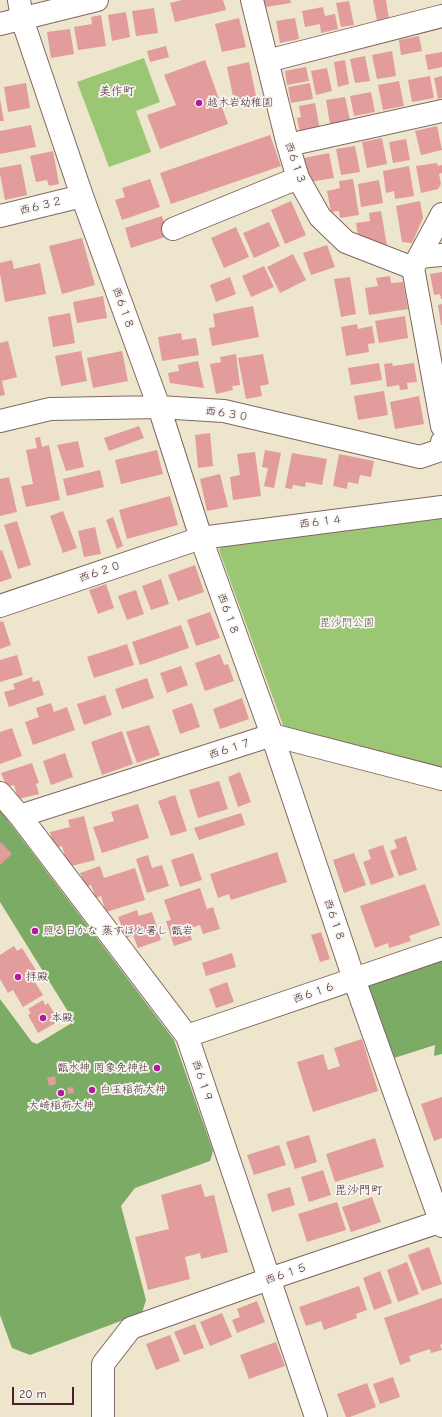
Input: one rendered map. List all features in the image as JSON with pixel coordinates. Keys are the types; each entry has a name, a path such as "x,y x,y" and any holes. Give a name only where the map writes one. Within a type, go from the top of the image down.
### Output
{"street":[{"path":"0,24 21,9 97,0"},
{"name":"西６１３","path":"252,0 288,145 298,178 320,217 346,242 416,263"},
{"name":"西６１８","path":"21,9 82,196 159,407 201,538 272,735 354,979 441,1223"},
{"path":"267,61 442,16"},
{"path":"288,145 442,111"},
{"path":"173,229 298,178"},
{"name":"西６３２","path":"0,216 82,196"},
{"path":"442,214 416,263 435,345 442,426"},
{"path":"416,263 442,255"},
{"name":"西６３０","path":"0,421 50,409 159,407 224,411 420,457 441,450 442,442"},
{"name":"西６１４","path":"201,538 442,507"},
{"name":"西６２０","path":"0,606 201,538"},
{"path":"272,735 442,779"},
{"name":"西６１７","path":"20,816 272,735"},
{"name":"西６１９","path":"0,792 20,816 187,1036 316,1417"},
{"name":"西６１６","path":"187,1036 442,949"},
{"name":"西６１５","path":"103,1417 103,1364 131,1328 269,1279 441,1223"}],"green space":[{"path":"144,58 160,102 136,111 151,152 109,167 77,82"},
{"name":"毘沙門公園","path":"434,518 442,519 442,769 284,728 219,550 224,541"},
{"path":"0,810 174,1040 213,1151 210,1161 135,1188 121,1206 146,1300 142,1313 30,1355 12,1348 0,1315 0,999 32,1042 37,1044 70,1024 72,1018 0,902"},
{"path":"442,959 442,1054 434,1056 435,1045 394,1058 365,986"}],"building":[{"path":"182,0 223,0 226,10 175,22 170,3"},
{"path":"264,0 290,0 291,3 266,7"},
{"path":"373,0 386,0 389,19 377,21"},
{"path":"349,1 354,25 341,27 336,3"},
{"path":"323,7 325,16 335,14 338,29 321,33 320,24 305,27 302,11"},
{"path":"154,8 158,33 136,36 132,11"},
{"path":"126,12 130,37 112,41 108,15"},
{"path":"101,15 106,46 78,50 74,27 92,24 91,17"},
{"path":"239,18 246,47 222,52 215,24"},
{"path":"295,18 299,39 280,43 276,21"},
{"path":"70,29 74,54 51,58 47,32"},
{"path":"419,36 422,51 401,55 399,40"},
{"path":"166,46 169,57 150,62 147,51"},
{"path":"392,51 396,76 377,79 372,55"},
{"path":"442,52 442,67 428,70 425,55"},
{"path":"365,56 370,81 355,83 350,59"},
{"path":"205,60 228,124 160,149 147,115 176,105 164,75"},
{"path":"345,60 349,84 338,87 334,62"},
{"path":"249,62 256,96 234,101 227,67"},
{"path":"306,67 309,81 287,85 285,71"},
{"path":"327,68 332,91 316,95 311,71"},
{"path":"430,76 434,98 412,102 408,80"},
{"path":"442,76 442,98 438,99 434,78"},
{"path":"399,81 404,106 383,110 378,85"},
{"path":"26,83 30,108 8,112 4,87"},
{"path":"310,83 313,99 291,103 288,87"},
{"path":"371,92 375,112 354,116 350,96"},
{"path":"345,97 350,120 330,124 326,100"},
{"path":"0,99 4,121 0,121"},
{"path":"315,103 320,130 300,133 297,118 301,117 299,106"},
{"path":"31,125 36,147 0,154 0,131"},
{"path":"437,126 442,150 421,155 415,131"},
{"path":"270,135 281,166 171,204 160,173"},
{"path":"382,138 387,164 367,168 362,142"},
{"path":"406,139 410,160 393,163 389,142"},
{"path":"355,146 360,172 341,175 336,149"},
{"path":"53,151 59,184 49,186 47,180 36,182 30,156"},
{"path":"329,153 334,178 309,182 304,158"},
{"path":"437,163 438,166 442,165 442,173 439,174 441,184 438,189 421,193 416,166"},
{"path":"21,164 27,195 5,200 0,168"},
{"path":"409,166 414,196 395,199 394,191 386,193 383,171"},
{"path":"150,179 160,207 122,220 115,200 125,197 122,188"},
{"path":"353,179 359,215 340,218 339,211 331,212 327,191 340,188 339,181"},
{"path":"379,180 383,203 361,207 358,184"},
{"path":"291,201 306,235 285,244 271,210"},
{"path":"420,201 423,218 412,243 402,242 396,206"},
{"path":"381,211 387,246 358,235 356,223 370,221 369,213"},
{"path":"162,216 168,236 131,248 125,228"},
{"path":"269,222 280,246 254,258 243,233"},
{"path":"236,227 249,257 224,268 211,238"},
{"path":"82,238 95,285 62,294 49,246"},
{"path":"327,245 335,267 311,275 303,253"},
{"path":"293,254 306,280 280,293 267,267"},
{"path":"12,260 14,269 40,263 46,294 5,302 0,274 0,263"},
{"path":"264,266 274,287 251,297 242,276"},
{"path":"442,272 441,299 440,294 434,295 430,274"},
{"path":"390,276 391,283 403,282 408,309 369,315 365,288 378,286 376,278"},
{"path":"230,277 236,294 216,302 210,285"},
{"path":"350,277 356,314 341,317 334,279"},
{"path":"103,296 107,318 77,323 73,302"},
{"path":"442,304 442,325 441,325 438,305"},
{"path":"253,306 259,337 212,346 209,328 215,327 213,314"},
{"path":"70,313 75,343 53,347 48,317"},
{"path":"405,316 408,338 379,343 375,321"},
{"path":"357,324 358,329 372,326 375,343 368,344 369,352 346,356 341,327"},
{"path":"181,333 182,340 196,338 199,355 162,361 158,337"},
{"path":"8,341 17,377 2,381 5,395 0,396 0,343"},
{"path":"81,351 87,381 61,386 55,356"},
{"path":"122,351 128,381 93,388 87,358"},
{"path":"236,354 240,385 232,386 233,390 216,394 210,364 221,362 220,357"},
{"path":"263,354 269,384 260,386 262,396 246,399 238,358"},
{"path":"198,361 204,388 170,383 168,373 179,371 178,365"},
{"path":"379,363 382,380 351,385 348,368"},
{"path":"392,363 393,366 414,363 417,382 407,383 408,389 400,390 399,385 387,387 384,364"},
{"path":"384,391 388,415 358,420 354,396"},
{"path":"419,396 424,424 395,429 390,402"},
{"path":"139,426 144,438 109,451 104,438"},
{"path":"210,433 213,466 198,468 195,435"},
{"path":"40,437 42,447 49,445 60,500 26,507 21,486 33,484 26,450 37,448 35,438"},
{"path":"78,441 84,467 66,471 57,445"},
{"path":"157,450 163,474 121,484 115,460"},
{"path":"265,450 281,453 274,488 264,486 268,468 262,467"},
{"path":"255,452 261,496 233,500 230,477 240,475 237,454"},
{"path":"292,453 327,459 322,485 306,482 305,487 293,485 292,489 285,488"},
{"path":"339,454 374,461 371,477 360,475 358,484 348,482 347,489 333,486"},
{"path":"100,470 104,487 67,496 63,479"},
{"path":"220,474 228,507 207,511 200,479"},
{"path":"9,477 17,512 0,516 0,479"},
{"path":"170,496 178,525 127,539 119,510"},
{"path":"63,511 77,548 63,553 50,516"},
{"path":"113,517 123,546 117,549 106,520"},
{"path":"17,521 31,565 18,569 4,525"},
{"path":"95,527 101,554 84,557 78,531"},
{"path":"2,550 12,578 0,582 0,551"},
{"path":"195,565 204,592 178,601 168,575"},
{"path":"161,579 169,604 151,610 142,586"},
{"path":"106,584 114,608 98,614 89,590"},
{"path":"136,590 144,614 127,620 118,596"},
{"path":"210,612 220,638 196,646 187,620"},
{"path":"3,621 11,645 0,649 0,622"},
{"path":"181,625 189,648 140,665 132,642"},
{"path":"127,644 134,665 94,678 87,657"},
{"path":"220,654 224,665 228,664 234,681 205,691 195,663"},
{"path":"17,655 23,675 0,682 0,660"},
{"path":"181,666 188,685 167,693 160,673"},
{"path":"32,677 33,682 39,680 44,695 9,707 4,692 15,689 13,684"},
{"path":"147,678 154,698 122,709 115,689"},
{"path":"105,695 112,715 84,725 77,704"},
{"path":"242,698 249,719 220,729 213,709"},
{"path":"51,703 54,712 67,707 75,730 33,745 25,722 39,717 36,708"},
{"path":"192,703 200,727 180,734 172,710"},
{"path":"149,725 160,755 137,763 126,732"},
{"path":"12,728 22,756 0,764 0,732"},
{"path":"122,731 133,764 102,775 91,742"},
{"path":"65,753 73,777 51,785 43,761"},
{"path":"32,763 39,783 36,784 39,794 18,799 14,785 7,787 1,773"},
{"path":"240,772 251,802 238,807 228,777"},
{"path":"219,781 228,809 198,818 189,790"},
{"path":"175,795 187,831 171,836 158,801"},
{"path":"138,804 149,838 102,853 93,827 114,821 111,812"},
{"path":"241,813 245,825 199,840 194,828"},
{"path":"84,816 95,860 68,867 62,846 54,849 50,832 70,827 68,820"},
{"path":"406,836 417,870 399,876 390,851 397,848 394,840"},
{"path":"1,842 12,854 0,865 0,843"},
{"path":"383,845 394,877 371,885 363,862 371,859 368,850"},
{"path":"277,852 287,882 231,900 229,894 218,898 210,874"},
{"path":"193,853 202,880 180,887 171,860"},
{"path":"354,853 366,885 344,893 333,860"},
{"path":"148,855 152,868 162,865 169,886 147,893 136,859"},
{"path":"100,866 104,878 135,868 145,900 106,912 101,896 96,898 91,885 86,887 80,873"},
{"path":"425,884 440,925 409,936 411,941 389,948 388,943 375,948 360,906"},
{"path":"200,888 207,909 213,907 220,929 203,934 200,925 189,929 192,940 174,946 166,921 171,920 164,900"},
{"path":"137,910 139,916 152,912 161,940 138,948 133,935 126,938 118,917"},
{"path":"321,932 330,959 320,962 311,935"},
{"name":"拝殿","path":"14,946 17,951 22,948 39,975 33,979 43,995 23,1007 13,990 8,993 0,979 0,955"},
{"path":"232,953 236,967 206,976 202,963"},
{"path":"227,982 234,1002 216,1008 209,989"},
{"name":"本殿","path":"43,1000 45,1005 48,1003 59,1021 38,1033 28,1015 31,1013 28,1009"},
{"path":"362,1039 378,1091 313,1112 297,1062 323,1054 328,1070 340,1066 334,1048"},
{"path":"55,1076 56,1084 49,1086 47,1078"},
{"name":"白玉稲荷大神","path":"73,1087 74,1093 68,1094 67,1088"},
{"name":"白玉稲荷大神","path":"95,1087 96,1093 90,1094 88,1088"},
{"name":"大崎稲荷大神","path":"63,1089 65,1095 58,1096 57,1090"},
{"path":"442,1097 442,1138 434,1141 421,1104"},
{"path":"309,1135 317,1162 295,1169 286,1142"},
{"path":"375,1138 384,1167 335,1182 326,1154"},
{"path":"279,1145 286,1165 254,1175 247,1155"},
{"path":"323,1170 331,1195 309,1202 301,1177"},
{"path":"201,1184 205,1197 214,1195 228,1252 201,1259 200,1253 185,1257 190,1279 148,1290 135,1237 169,1229 161,1195"},
{"path":"290,1187 295,1205 272,1212 267,1194"},
{"path":"372,1197 381,1222 351,1232 342,1207"},
{"path":"337,1202 346,1230 307,1242 298,1214"},
{"path":"429,1247 442,1284 422,1291 408,1255"},
{"path":"407,1262 419,1294 398,1302 387,1270"},
{"path":"380,1271 392,1303 374,1310 363,1278"},
{"path":"359,1286 367,1310 356,1314 357,1318 324,1330 321,1321 306,1326 299,1307"},
{"path":"442,1298 442,1344 440,1345 442,1350 431,1353 430,1349 409,1356 411,1361 400,1365 384,1318"},
{"path":"257,1301 265,1322 237,1333 232,1320 240,1317 237,1309"},
{"path":"222,1313 232,1337 210,1346 200,1322"},
{"path":"195,1324 204,1348 184,1355 174,1332"},
{"path":"170,1335 180,1361 156,1370 146,1344"},
{"path":"276,1342 285,1366 249,1379 240,1355"},
{"path":"393,1377 400,1397 380,1404 373,1384"},
{"path":"367,1383 376,1407 350,1417 346,1417 337,1394"}],"place":[{"name":"越木岩幼稚園","path":"199,103"},
{"name":"照る日かな 蒸すほと暑し 甑岩","path":"35,931"},
{"name":"拝殿","path":"18,977"},
{"name":"本殿","path":"43,1018"},
{"name":"甑水神 罔象免神社","path":"157,1068"},
{"name":"白玉稲荷大神","path":"92,1090"},
{"name":"大崎稲荷大神","path":"61,1093"}],"district":[{"name":"美作町","path":"117,92"},
{"name":"毘沙門町","path":"359,1191"}]}
